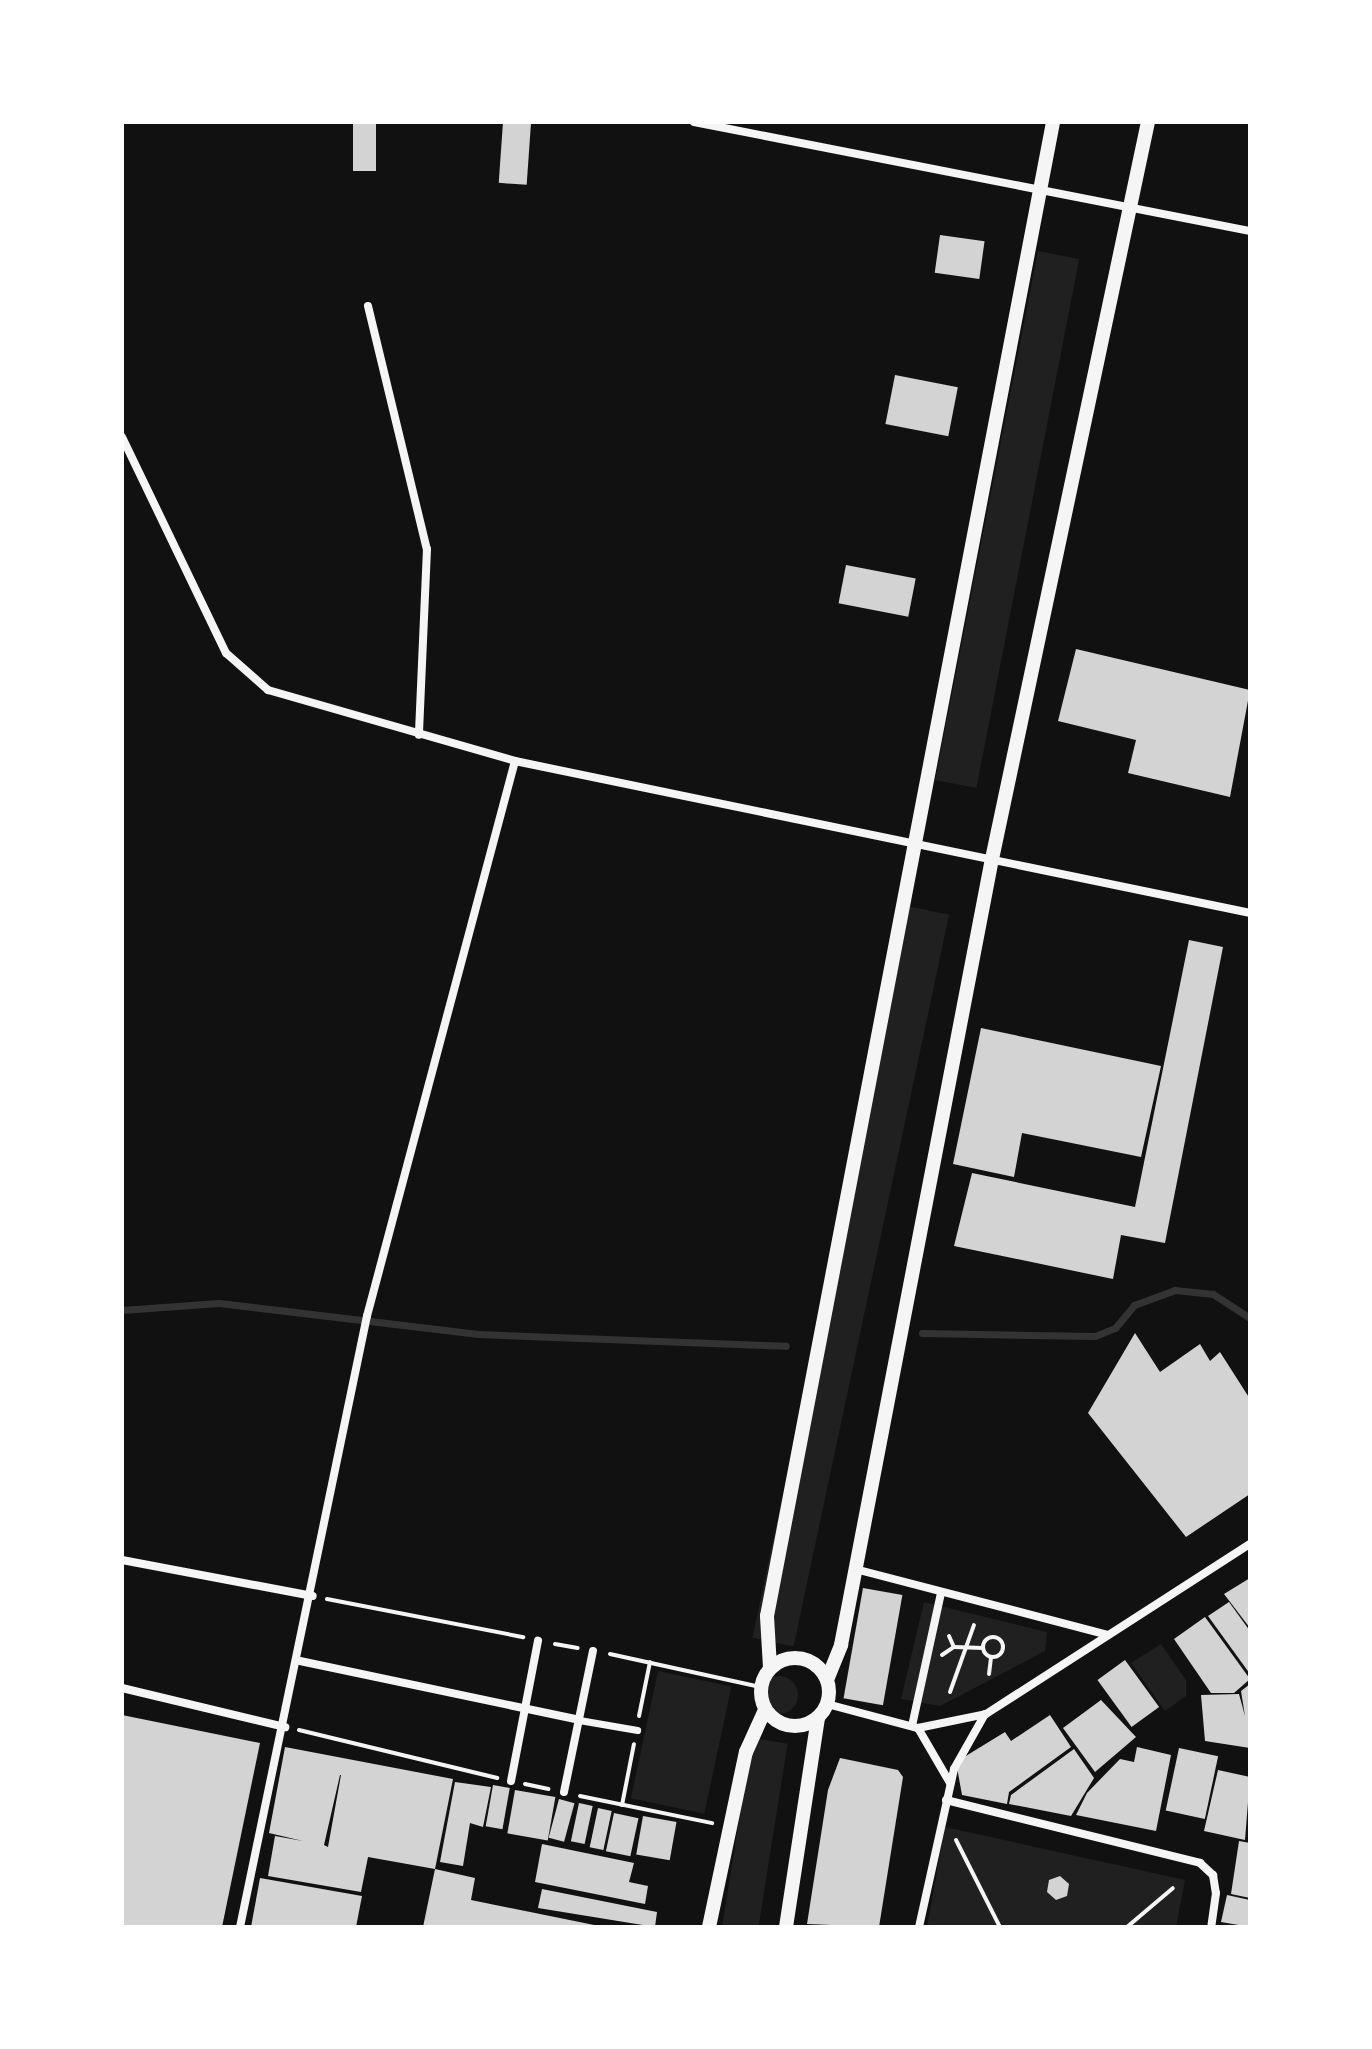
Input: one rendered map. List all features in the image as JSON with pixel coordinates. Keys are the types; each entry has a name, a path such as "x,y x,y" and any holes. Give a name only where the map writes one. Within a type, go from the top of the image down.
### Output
{"street":[{"path":"694,122 1250,231"},
{"path":"709,1927 748,1744 765,1710 760,1687 770,1667 767,1616 920,844 1053,122"},
{"path":"787,1927 818,1718 827,1704 827,1680 855,1569 992,859 1148,122"},
{"path":"368,306 427,549 419,735"},
{"path":"122,437 237,669 285,697 515,761 1250,913"},
{"path":"240,1927 300,1661 367,1316 515,761"},
{"path":"827,1704 915,1727 986,1714 1250,1544"},
{"path":"122,1560 313,1596"},
{"path":"855,1569 1108,1635"},
{"path":"941,1593 915,1727 950,1783"},
{"path":"511,1781 538,1641"},
{"path":"564,1792 593,1651"},
{"path":"770,1667 802,1658 827,1680"},
{"path":"300,1661 637,1730"},
{"path":"122,1688 285,1727"},
{"path":"765,1710 796,1727 818,1718"},
{"path":"919,1927 950,1783 986,1714"},
{"path":"946,1800 1200,1863 1213,1875 1216,1893 1211,1927"}],"path":[{"path":"950,1692 974,1625"},
{"path":"983,1648 988,1638 1000,1640 1002,1649 991,1657 989,1674"},
{"path":"954,1647 983,1648 991,1657"},
{"path":"955,1839 1000,1927"},
{"path":"1127,1927 1173,1888"}],"shaded area":[{"path":"1038,251 1079,259 976,788 935,780"},
{"path":"908,906 949,915 794,1646 752,1638"},
{"path":"924,1602 1047,1632 1045,1651 940,1706 901,1699"},
{"path":"1161,1644 1186,1680 1186,1696 1165,1711 1131,1663"},
{"path":"658,1671 731,1687 704,1814 631,1798"},
{"path":"779,1676 792,1682 798,1695 792,1708 779,1714 766,1708 760,1695 766,1682"},
{"path":"752,1738 788,1744 759,1927 722,1927"},
{"path":"945,1827 1185,1880 1176,1927 927,1927"}],"building":[{"path":"353,122 376,122 376,171 353,171"},
{"path":"503,122 531,124 527,185 499,183"},
{"path":"940,235 985,241 979,279 935,273"},
{"path":"895,375 958,387 948,436 885,424"},
{"path":"846,565 916,579 908,617 839,603"},
{"path":"1076,649 1250,690 1230,797 1128,773 1136,740 1058,721"},
{"path":"1189,940 1223,947 1165,1243 1121,1235 1113,1279 954,1246 972,1173 1135,1207"},
{"path":"981,1028 1161,1066 1141,1157 1022,1133 1014,1177 953,1164"},
{"path":"1135,1333 1160,1372 1200,1344 1210,1361 1220,1352 1250,1399 1250,1494 1186,1537 1088,1413"},
{"path":"1250,1578 1250,1628 1224,1594"},
{"path":"863,1588 902,1595 883,1705 844,1698"},
{"path":"1229,1602 1250,1631 1250,1674 1208,1616"},
{"path":"1205,1617 1250,1679 1234,1693 1211,1693 1174,1639"},
{"path":"1125,1660 1159,1707 1132,1727 1097,1680"},
{"path":"1250,1684 1250,1748 1205,1741 1201,1695 1239,1694 1245,1716 1241,1691"},
{"path":"1101,1700 1136,1737 1095,1772 1063,1728"},
{"path":"122,1715 260,1743 222,1927 122,1927"},
{"path":"1050,1715 1071,1747 1009,1792 1007,1804 962,1795 956,1762 1005,1732 1011,1741"},
{"path":"285,1747 453,1779 435,1869 368,1857 361,1892 268,1876 275,1836 303,1841 269,1833","holes":["341,1775 328,1847 324,1845"]},
{"path":"1137,1747 1171,1755 1156,1831 1076,1815 1087,1793 1120,1759 1134,1762"},
{"path":"1179,1748 1218,1756 1205,1819 1166,1811"},
{"path":"1074,1749 1094,1778 1071,1816 1009,1804 1011,1795"},
{"path":"840,1758 898,1770 903,1777 879,1927 807,1924 828,1790"},
{"path":"1218,1770 1250,1777 1245,1840 1204,1831"},
{"path":"455,1782 491,1787 483,1827 470,1823 463,1866 440,1862"},
{"path":"493,1785 510,1788 502,1829 486,1826"},
{"path":"515,1790 555,1797 548,1840 507,1833"},
{"path":"559,1799 574,1803 564,1842 549,1838"},
{"path":"579,1803 593,1806 585,1844 571,1841"},
{"path":"598,1808 612,1811 603,1850 590,1847"},
{"path":"614,1813 638,1818 630,1856 606,1851"},
{"path":"643,1816 676,1822 670,1860 636,1854"},
{"path":"1239,1841 1250,1843 1250,1898 1231,1894"},
{"path":"542,1844 634,1863 629,1882 648,1886 645,1904 535,1882"},
{"path":"435,1869 475,1878 471,1900 604,1927 423,1927"},
{"path":"1060,1876 1069,1884 1067,1896 1056,1900 1047,1892 1049,1880"},
{"path":"260,1878 362,1896 356,1927 251,1927"},
{"path":"542,1889 657,1912 655,1927 538,1908"},
{"path":"1227,1895 1250,1900 1250,1927 1221,1922"}],"waterway":[{"path":"922,1333 1095,1336 1115,1328 1134,1305 1175,1290 1213,1294 1250,1318"},
{"path":"122,1310 219,1303 478,1334 786,1346"}]}
